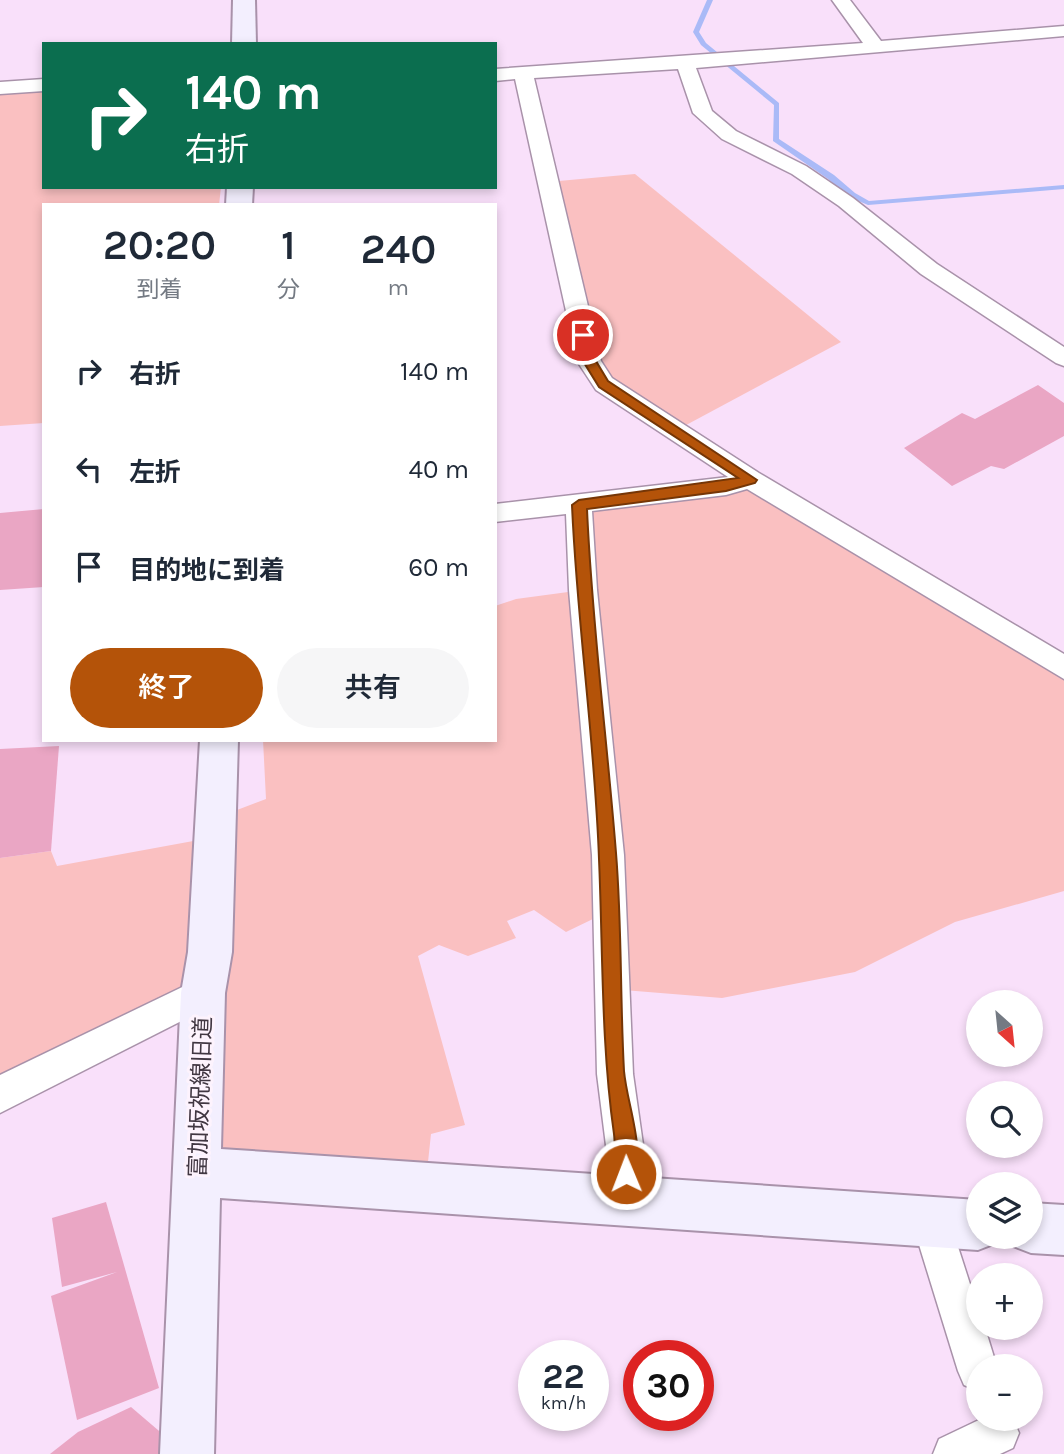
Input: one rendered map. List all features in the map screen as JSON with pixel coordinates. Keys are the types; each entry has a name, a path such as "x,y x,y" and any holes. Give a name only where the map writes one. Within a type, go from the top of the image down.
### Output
{"street":[{"path":"244,0 244,42"},
{"path":"841,0 875,46"},
{"path":"497,75 685,64 1064,32"},
{"path":"685,64 703,113 729,135 799,170 828,189 929,269 1064,358"},
{"path":"523,73 589,361 604,384 750,480 1064,668"},
{"path":"0,88 42,85"},
{"path":"497,513 726,486 750,480"},
{"path":"579,505 584,604 608,856 615,1074 626,1146 626,1174 595,1198"},
{"name":"富加坂祝線旧道","path":"187,1454 203,993 210,952 219,742"},
{"path":"0,1095 33,1075 203,993"},
{"path":"198,1172 966,1224"},
{"path":"931,1222 973,1354"},
{"path":"1043,1229 1064,1230"},
{"path":"954,1454 999,1435"}],"shaded area":[{"path":"42,85 42,189 221,189 219,203 42,203 42,423 0,426 0,88"},
{"path":"635,174 841,342 675,431 604,384 548,182"},
{"path":"750,479 1064,673 1064,891 955,922 855,972 722,998 611,989 595,918 566,932 534,910 507,921 516,938 468,956 439,945 418,956 465,1125 431,1134 425,1190 198,1172 203,994 0,1095 0,858 51,851 57,866 215,837 216,818 266,799 263,742 497,742 497,605 516,599 583,590 579,505"}],"building":[{"path":"1038,385 1064,403 1064,436 1004,469 991,466 952,486 904,448 962,413 975,419"},
{"path":"42,509 42,587 0,590 0,513"},
{"path":"59,746 51,851 0,858 0,749"},
{"path":"106,1202 159,1388 77,1420 51,1296 117,1272 62,1287 52,1218"},
{"path":"131,1407 186,1454 50,1454 78,1432"}],"waterway":[{"path":"710,0 696,32 703,44 777,104 775,140 831,177 852,195 868,203 1064,187"}],"route":[{"path":"583,335 589,361 604,384 750,480 726,486 579,505 594,727 608,856 607,903 615,1074 626,1146 626,1174"}]}
